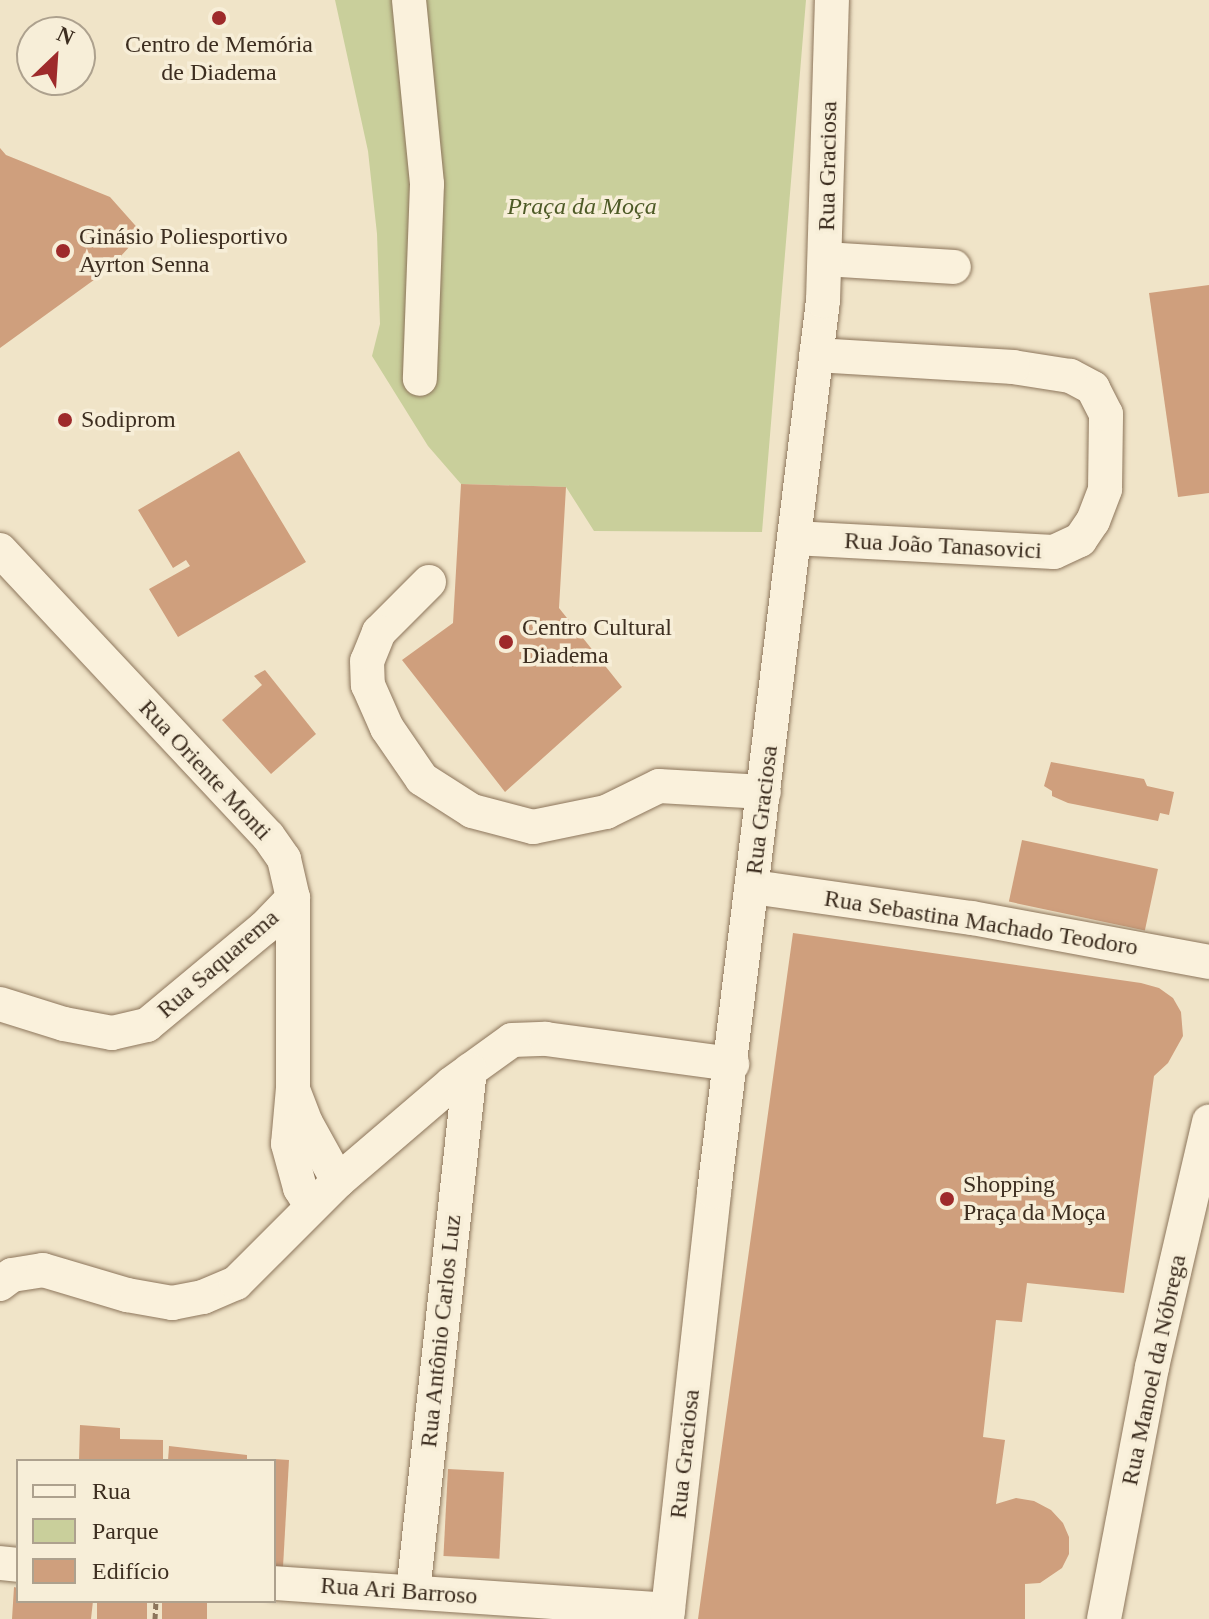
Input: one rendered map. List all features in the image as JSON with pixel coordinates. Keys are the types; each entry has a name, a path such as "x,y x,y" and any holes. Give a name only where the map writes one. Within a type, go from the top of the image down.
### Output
{"street":[{"path":"409,0 427,184 420,379"},
{"name":"Rua Graciosa","path":"667,1614 816,355 825,259 832,0"},
{"path":"825,259 954,267"},
{"name":"Rua João Tanasovici","path":"794,538 1054,552 1080,540 1093,521 1105,489 1106,414 1093,388 1070,376 1013,367 816,355"},
{"name":"Rua Oriente Monti","path":"1,551 268,836 284,859 293,898 293,1088 288,1144 300,1188 312,1207"},
{"path":"429,582 379,632 367,661 368,685 387,728 422,779 472,811 533,827 606,812 659,786 764,792"},
{"name":"Rua Sebastina Machado Teodoro","path":"753,887 972,918 1209,962"},
{"name":"Rua Saquarema","path":"0,1004 64,1024 112,1033 147,1025 264,928 293,898"},
{"path":"0,1284 12,1275 43,1270 127,1295 172,1303 203,1297 236,1283 338,1181 470,1070 512,1040 546,1039 732,1064"},
{"name":"Rua Antônio Carlos Luz","path":"413,1592 470,1070"},
{"name":"Rua Oriente Monti","path":"293,1088 306,1123 338,1181"},
{"name":"Rua Manoel da Nóbrega","path":"1104,1619 1152,1367 1209,1122"},
{"name":"Rua Ari Barroso","path":"276,1583 667,1614"}],"green space":[{"name":"Praça da Moça","path":"335,0 806,0 762,532 594,531 566,487 461,484 428,446 372,356 380,324 377,234 368,151"}],"building":[{"name":"Ginásio Poliesportivo Ayrton Senna","path":"0,148 6,155 110,197 142,233 109,269 0,348"},
{"path":"1209,285 1209,493 1178,497 1149,293"},
{"path":"239,451 306,562 178,637 149,589 190,566 186,560 173,568 138,510"},
{"name":"Centro Cultural Diadema","path":"461,484 566,487 559,608 622,687 505,792 402,660 453,623"},
{"path":"265,670 316,734 271,774 222,720 262,685 254,676"},
{"path":"1051,762 1144,779 1147,786 1174,792 1169,815 1160,813 1158,821 1068,803 1052,796 1052,791 1044,786"},
{"path":"1022,840 1158,869 1145,931 1009,902"},
{"name":"Shopping Praça da Moça","path":"793,933 1141,983 1159,988 1173,998 1181,1012 1183,1036 1168,1063 1154,1076 1124,1293 1027,1283 1022,1322 996,1320 983,1437 1005,1440 996,1504 1016,1498 1034,1501 1051,1510 1063,1523 1069,1537 1069,1554 1062,1568 1040,1583 1025,1584 1025,1619 698,1619"},
{"path":"80,1425 120,1428 120,1439 163,1440 163,1459 79,1459"},
{"path":"169,1446 247,1455 247,1459 168,1459"},
{"path":"276,1459 289,1460 283,1567 276,1567"},
{"path":"448,1469 504,1472 499,1559 443,1556"},
{"path":"14,1587 16,1603 93,1603 91,1619 12,1619"},
{"path":"97,1603 147,1603 147,1619 97,1619"},
{"path":"162,1603 207,1603 207,1619 162,1619"}],"place":[{"name":"Centro de Memória de Diadema","path":"219,18"},
{"name":"Ginásio Poliesportivo Ayrton Senna","path":"63,251"},
{"name":"Sodiprom","path":"65,420"},
{"name":"Centro Cultural Diadema","path":"506,642"},
{"name":"Shopping Praça da Moça","path":"947,1199"}]}
